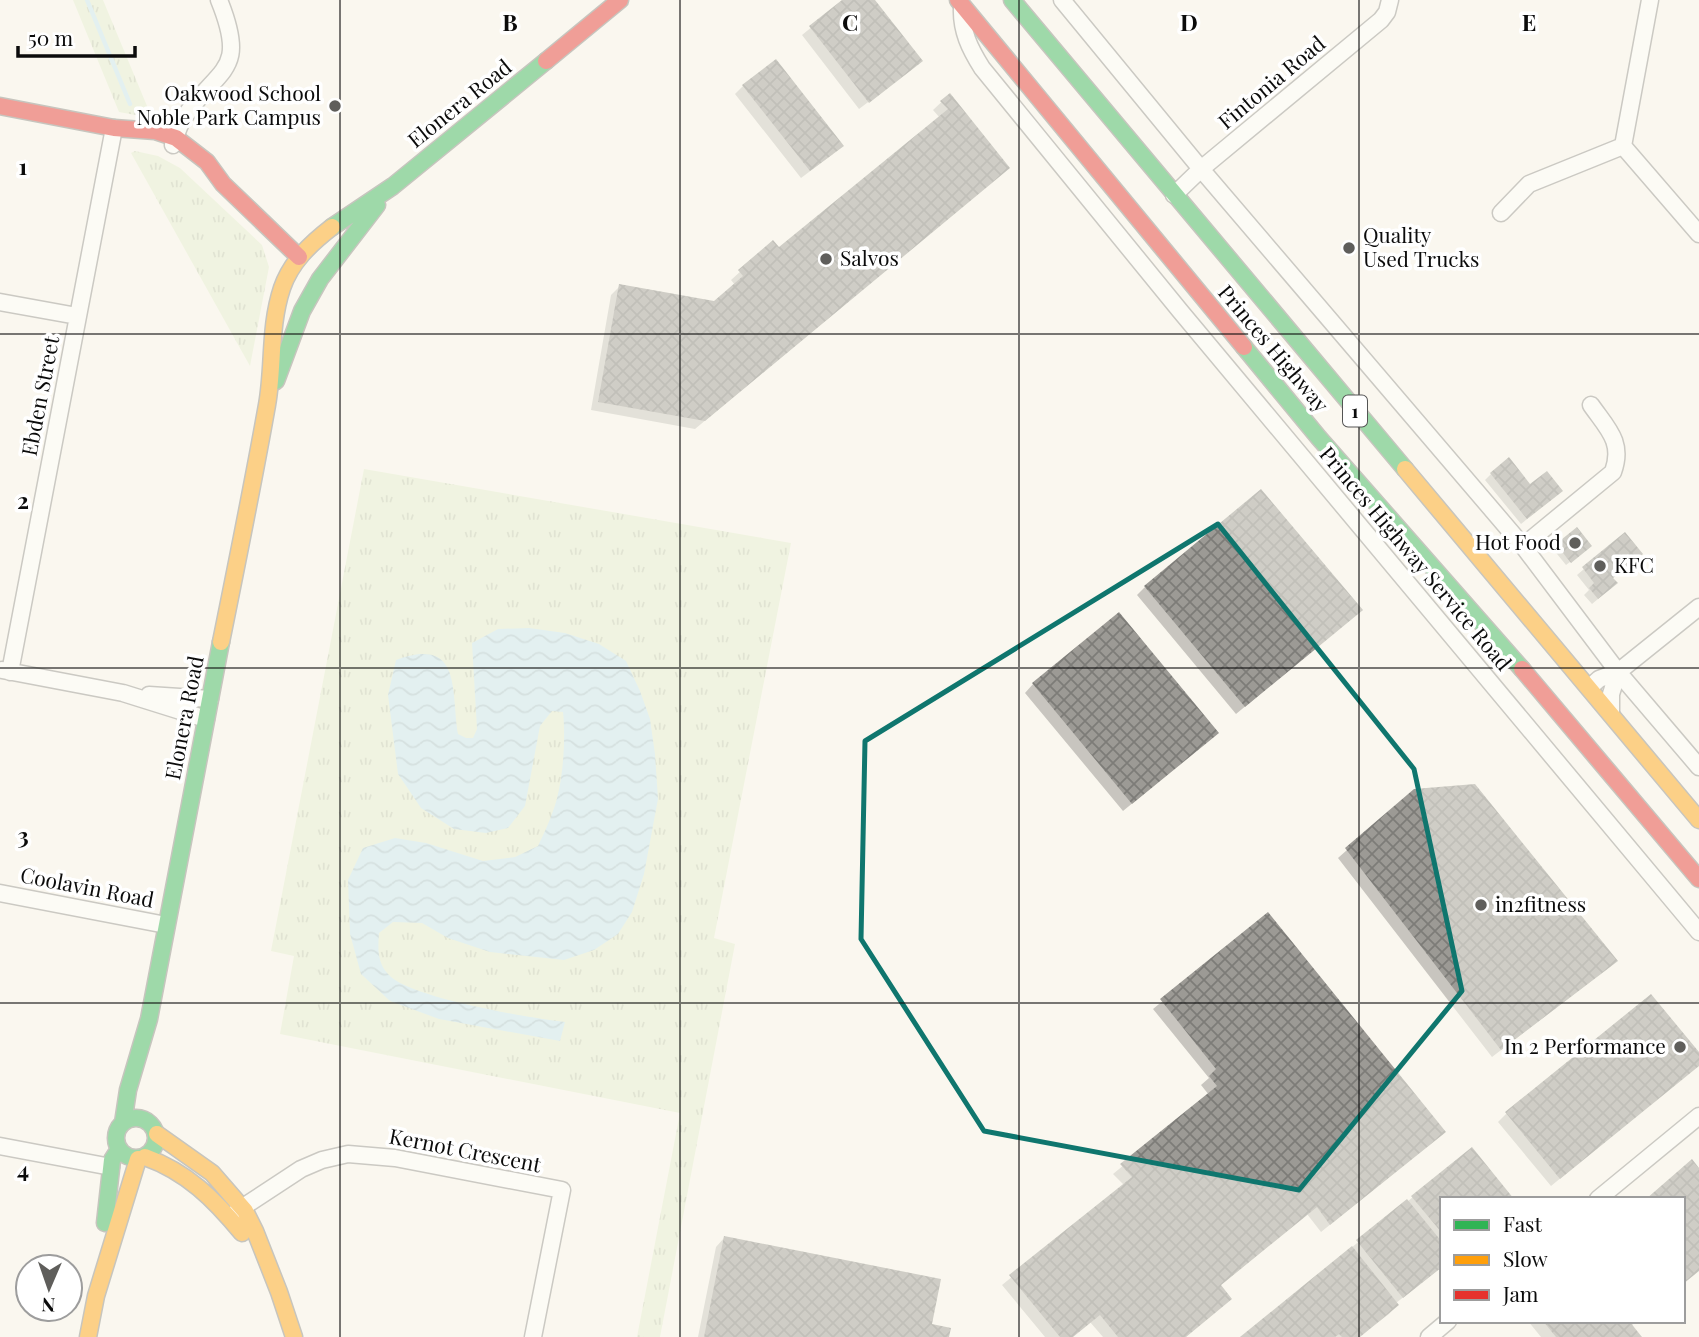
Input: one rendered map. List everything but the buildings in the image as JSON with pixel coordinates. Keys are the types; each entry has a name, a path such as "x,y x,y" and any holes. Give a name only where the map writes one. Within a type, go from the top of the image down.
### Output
{"main road":[{"name":"Princes Highway","path":"1012,0 1174,195 1577,704 1699,879"},
{"name":"Elonera Road","path":"123,1123 129,1080 143,1043 268,401 270,354 279,302 290,272 299,257 342,219 391,188 615,2"},
{"name":"Princes Highway","path":"960,3 1319,438 1577,704 1611,715 1699,820"},
{"path":"0,106 114,128 134,137 174,142 223,184 299,257 306,271 309,299"},
{"name":"Elonera Road","path":"268,401 309,299 320,279 391,188"},
{"path":"299,257 317,257 357,230"},
{"name":"Elonera Road","path":"143,1043 148,1114"},
{"path":"88,1337 96,1296 111,1167 118,1149 116,1135 123,1123 148,1114"},
{"path":"96,1296 141,1158 155,1147 148,1114"},
{"path":"148,1114 183,1151 218,1178 235,1212"},
{"path":"118,1149 129,1158 141,1158 179,1170 252,1225 279,1288 295,1337"}],"street":[{"path":"174,142 186,116 222,74 229,58 231,33 219,0"},
{"path":"1062,0 1201,169 1523,546 1618,672 1699,767"},
{"name":"Fintonia Road","path":"1174,195 1201,169 1381,20 1387,12 1390,0"},
{"path":"1623,146 1650,0"},
{"name":"Princes Highway Service Road","path":"960,3 969,47 982,68 1181,312 1699,932"},
{"name":"Ebden Street","path":"5,671 114,128"},
{"path":"1502,213 1529,184 1623,146"},
{"path":"1623,146 1699,234"},
{"path":"0,302 78,316"},
{"path":"1523,546 1613,471 1619,457 1615,440 1591,405"},
{"path":"1577,704 1599,679 1618,672 1699,607"},
{"path":"5,671 122,693 206,719"},
{"path":"1611,715 1611,694 1618,672"},
{"path":"122,693 210,699"},
{"name":"Coolavin Road","path":"0,893 166,925"},
{"path":"1600,1197 1699,1116"},
{"path":"0,1146 111,1167"},
{"name":"Kernot Crescent","path":"235,1212 301,1169 322,1160 348,1154 395,1158 562,1191 534,1337"},
{"path":"1429,1337 1446,1323"}],"highlighted area":[{"path":"1218,524 1414,769 1462,991 1299,1190 984,1131 861,939 865,741"}],"green space":[{"path":"73,0 103,0 152,118 119,112"},
{"path":"135,151 158,156 180,168 262,245 269,267 250,366 131,153"},
{"path":"364,469 791,543 714,938 735,944 660,1337 637,1337 680,1113 280,1034 294,956 271,951"}],"water":[{"path":"529,628 565,633 599,644 626,661 640,691 650,719 658,799 644,874 632,912 618,934 594,950 564,960 490,952 448,938 422,923 393,922 379,933 379,949 384,969 400,983 471,1006 565,1022 560,1041 439,1019 390,1001 361,974 350,934 348,880 363,848 395,838 426,843 483,861 515,857 538,846 559,788 564,749 563,712 552,711 540,726 525,806 508,828 486,833 454,829 421,808 398,774 388,695 396,660 417,654 433,655 443,661 449,672 458,734 473,738 477,729 472,643 498,629"}],"waterway":[{"path":"87,0 130,104"}],"traffic: fast":[{"path":"1012,0 1405,469"},
{"path":"332,227 393,186 546,61"},
{"path":"276,381 302,311 320,279 377,205"},
{"path":"1244,347 1319,438 1522,669"},
{"path":"123,1123 128,1090 149,1019 221,642"},
{"path":"136,1118 144,1119 150,1124 155,1130 156,1138 155,1146 150,1152 144,1157 136,1158 128,1157 122,1152 117,1146 116,1138 117,1130 122,1124 128,1119 136,1118"},
{"path":"105,1223 112,1160 119,1149"}],"traffic: slow":[{"path":"221,642 267,405 273,332 282,288 296,262 332,227"},
{"path":"1405,469 1699,820"},
{"path":"157,1134 212,1173 245,1211 279,1292 294,1337"},
{"path":"145,1157 174,1170 199,1188 242,1233"},
{"path":"88,1337 96,1296 138,1159"}],"traffic: jam":[{"path":"546,61 620,0"},
{"path":"958,0 1244,347"},
{"path":"0,106 114,128 155,131 176,138 207,162 223,184 299,257"},
{"path":"1522,669 1699,879"}],"place":[{"name":"Oakwood School Noble Park Campus","path":"335,106"},
{"name":"Quality Used Trucks","path":"1349,248"},
{"name":"Salvos","path":"826,259"},
{"name":"Hot Food","path":"1575,543"},
{"name":"KFC","path":"1600,566"},
{"name":"in2fitness","path":"1481,905"},
{"name":"In 2 Performance","path":"1680,1047"}]}
